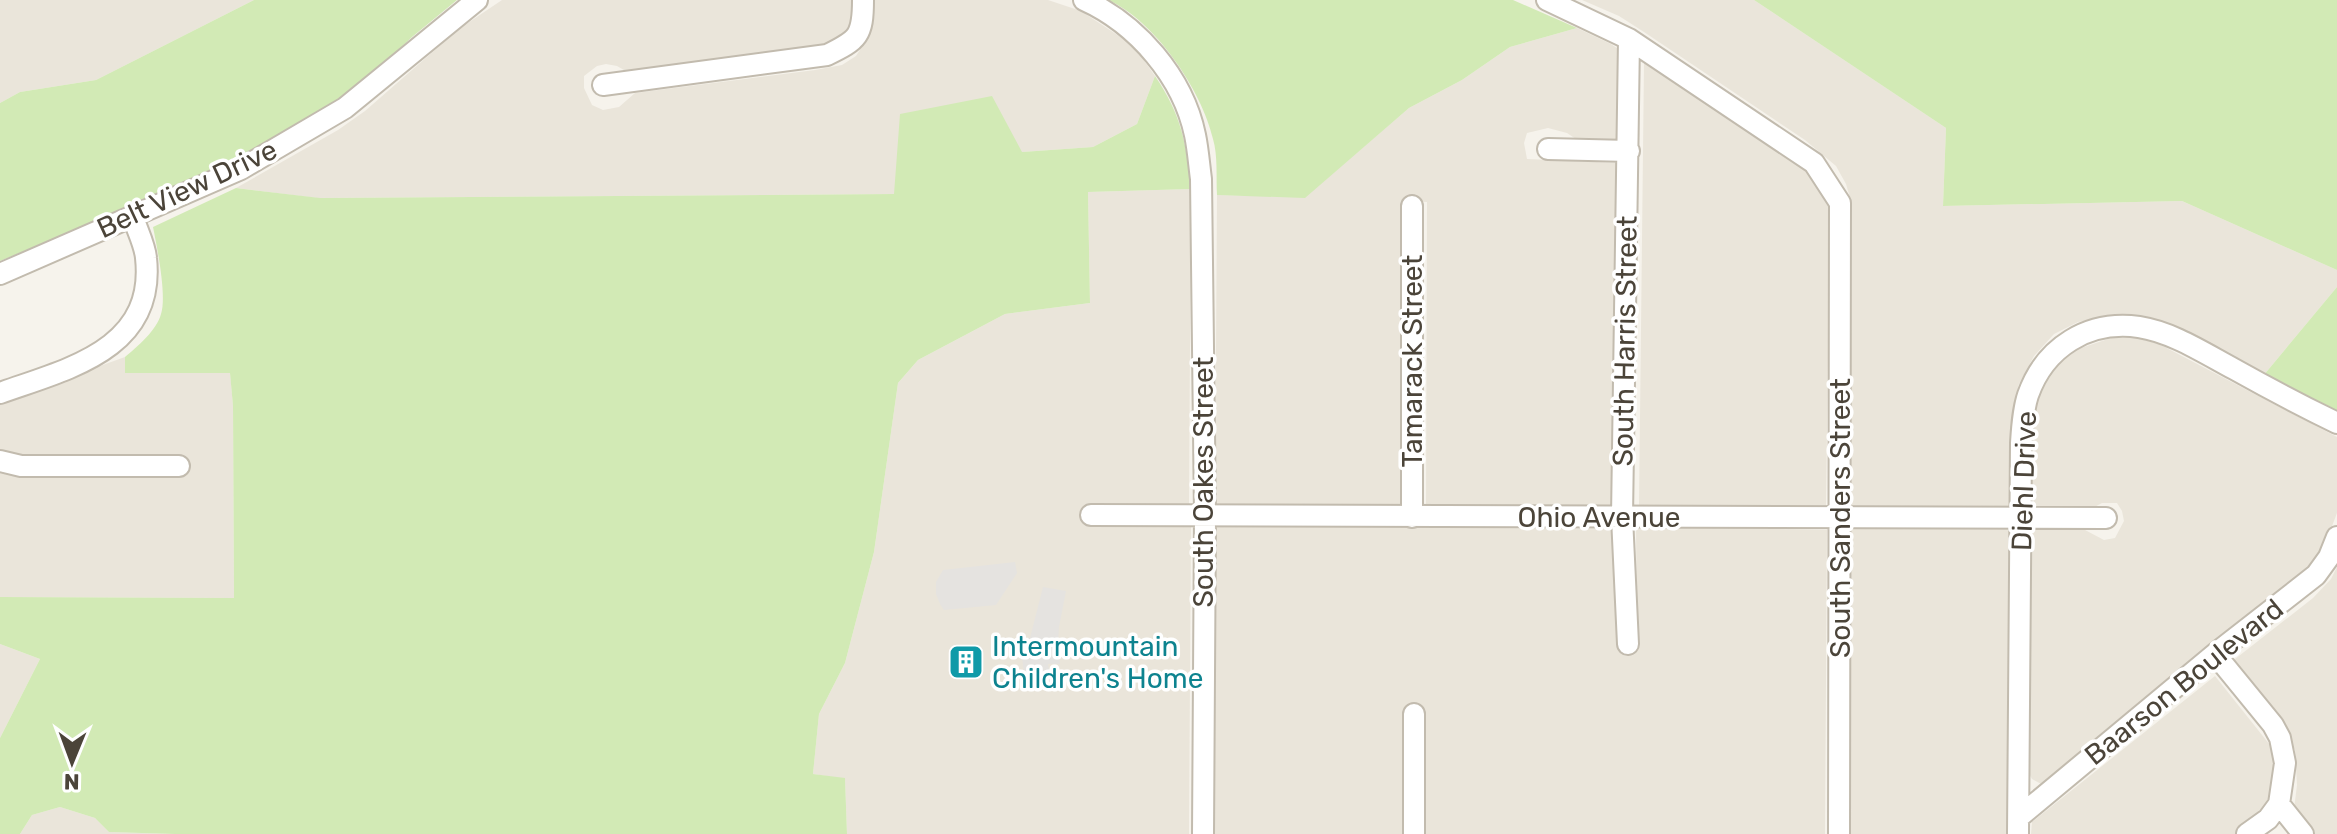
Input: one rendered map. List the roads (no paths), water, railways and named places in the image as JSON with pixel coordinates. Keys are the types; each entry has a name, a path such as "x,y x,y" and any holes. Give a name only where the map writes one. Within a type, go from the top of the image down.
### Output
{"street":[{"name":"Belt View Drive","path":"0,274 241,169 345,108 477,0"},
{"path":"603,85 827,55 852,43 863,22 863,0"},
{"name":"South Oakes Street","path":"1084,0 1134,32 1166,67 1195,133 1201,179 1205,516 1203,834"},
{"path":"1547,0 1629,39"},
{"name":"South Harris Street","path":"1628,644 1622,517 1629,39"},
{"name":"South Sanders Street","path":"1629,39 1814,163 1840,203 1839,834"},
{"path":"1548,149 1629,151"},
{"name":"Tamarack Street","path":"1412,206 1412,517"},
{"path":"0,393 95,356 129,328 141,305 147,283 146,255 133,217"},
{"name":"Diehl Drive","path":"2018,826 2021,443 2028,396 2048,357 2062,345 2090,331 2138,327 2163,334 2337,423"},
{"path":"0,461 21,466 179,466"},
{"name":"Ohio Avenue","path":"1091,515 2106,518"},
{"name":"Baarson Boulevard","path":"2018,826 2215,654 2316,575 2329,557 2337,537"},
{"path":"2215,654 2273,725 2280,738 2285,763 2279,804 2268,819 2247,834"},
{"path":"1414,714 1414,834"},
{"path":"2279,804 2303,834"}],"place":[{"name":"Intermountain Children's Home","path":"966,662"}]}
